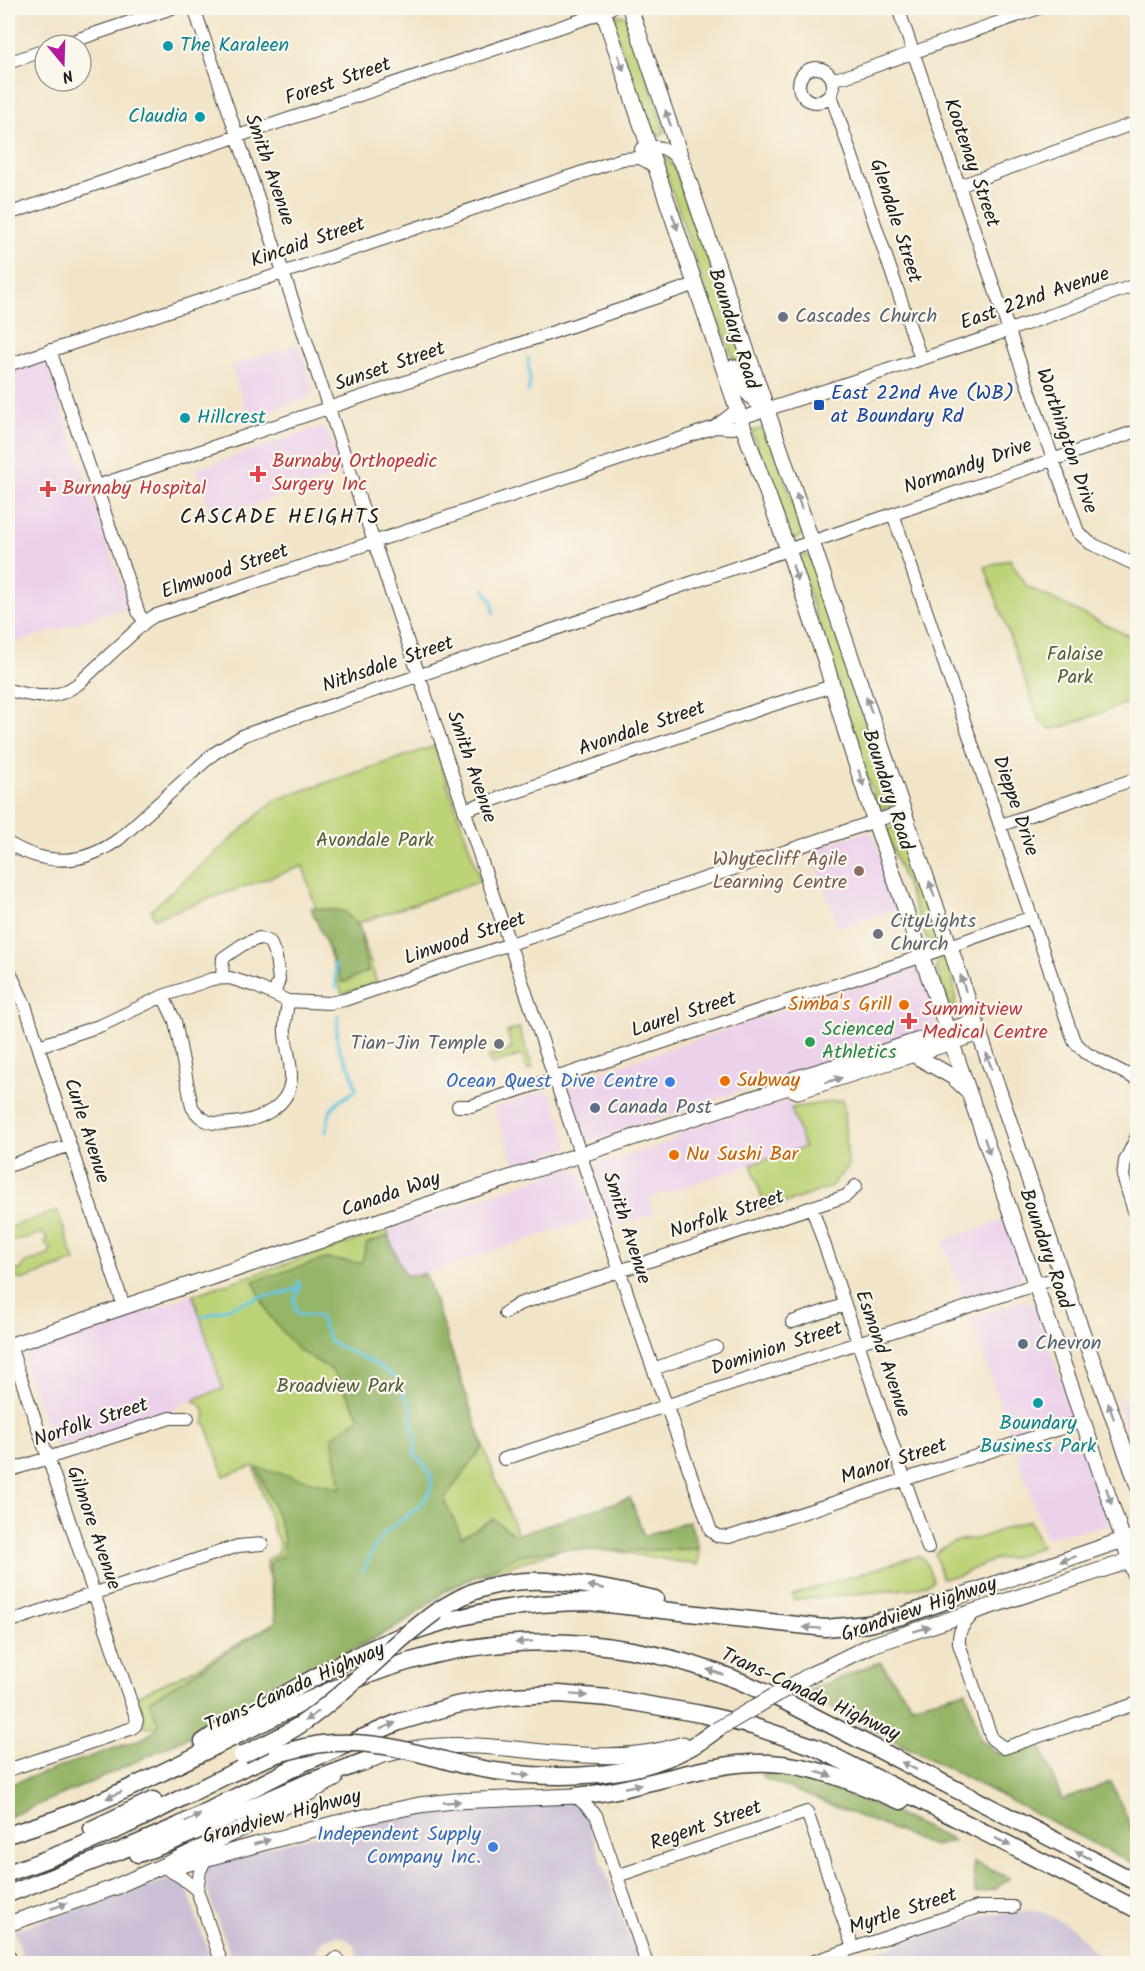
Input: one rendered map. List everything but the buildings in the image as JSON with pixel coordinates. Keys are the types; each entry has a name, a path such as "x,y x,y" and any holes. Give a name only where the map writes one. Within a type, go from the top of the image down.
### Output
{"highway":[{"path":"8,1861 72,1838 147,1803 308,1720 349,1687 416,1626 459,1598 479,1590 525,1581 577,1583 714,1615"},
{"path":"167,1770 213,1735 341,1665 397,1638 435,1625 507,1608 589,1602 714,1615 772,1624 842,1628 902,1616 951,1599"},
{"name":"Trans-Canada Highway","path":"8,1835 59,1818 167,1770 343,1685 406,1662 448,1651 494,1644 542,1641 628,1648 674,1659 733,1678 786,1702 1136,1882"},
{"path":"15,1891 178,1826 301,1764 399,1722 456,1705 510,1696 559,1694 609,1698 701,1714 752,1726 815,1747 1132,1907"},
{"path":"8,1873 126,1826 247,1766 277,1754 322,1744 364,1743 398,1748 463,1765 517,1774 570,1776 645,1764 716,1730"},
{"path":"15,1891 100,1867 174,1842 304,1784 373,1758"},
{"path":"576,1796 632,1787 714,1768 773,1763 802,1767 951,1815"}],"main road":[{"name":"Boundary Road","path":"630,8 1062,1276 1137,1486"},
{"name":"Boundary Road","path":"605,9 740,418 788,549 875,822 1083,1421 1130,1538 1137,1584"},
{"path":"706,314 722,333 741,385 753,400 768,410"},
{"name":"Canada Way","path":"9,1346 788,1087 794,1079 950,1037 978,1027"},
{"name":"Canada Way","path":"788,1087 798,1091 914,1055 950,1037"},
{"path":"914,1055 953,1077 968,1090"},
{"name":"Grandview Highway","path":"951,1599 1130,1538"},
{"name":"Grandview Highway","path":"716,1730 810,1675 872,1645 1134,1560"},
{"path":"110,1888 247,1826 373,1758 412,1749 471,1744 608,1757 631,1756 688,1745"},
{"name":"Grandview Highway","path":"8,1924 168,1869 336,1822 419,1805 454,1801 576,1796"},
{"path":"8,1958 10,1964"}],"street":[{"path":"93,34 172,8"},
{"name":"Smith Avenue","path":"194,8 653,1369 711,1531 717,1536"},
{"name":"Kootenay Street","path":"898,8 1008,330"},
{"path":"832,79 1039,8"},
{"name":"Forest Street","path":"8,214 605,9"},
{"path":"8,63 33,54"},
{"path":"812,69 828,74 834,84 831,95 816,102 805,97 799,87 802,75 812,69"},
{"name":"Glendale Street","path":"831,95 921,359"},
{"path":"959,186 1137,122"},
{"path":"649,147 659,147 673,154 687,174"},
{"name":"Kincaid Street","path":"622,159 629,153 649,147"},
{"name":"Kincaid Street","path":"8,365 622,159 640,158 656,167"},
{"name":"Sunset Street","path":"97,486 696,284"},
{"name":"East 22nd Avenue","path":"740,418 1008,330 1137,284"},
{"name":"Worthington Drive","path":"1008,330 1078,532 1090,543 1137,566"},
{"path":"50,350 139,614 145,622"},
{"name":"Elmwood Street","path":"8,690 37,697 52,697 66,692 154,616 740,418"},
{"name":"Elmwood Street","path":"715,427 732,428 740,418"},
{"name":"Normandy Drive","path":"812,541 1137,432"},
{"name":"Dieppe Drive","path":"893,514 1074,1041 1086,1053 1137,1080"},
{"name":"Nithsdale Street","path":"8,843 28,854 53,860 72,859 104,849 213,754 236,739 812,541"},
{"name":"Avondale Street","path":"464,810 832,686"},
{"path":"1001,825 1137,778"},
{"name":"Linwood Street","path":"39,1046 102,1025 191,985 222,978 230,978 274,993 288,1001 329,1003 344,1000 905,811"},
{"name":"Laurel Street","path":"458,1106 471,1106 922,956 1032,917"},
{"path":"222,978 223,958 242,945 259,938 270,942 276,957 279,980 274,993"},
{"name":"Curle Avenue","path":"8,968 25,1005 124,1307"},
{"path":"163,996 174,1021 192,1107 205,1121 216,1125 245,1122 261,1117 285,1098 290,1087 291,1076 285,1032 288,1001"},
{"path":"1137,1134 1125,1161 1123,1176 1137,1224"},
{"path":"8,1166 70,1145"},
{"name":"Norfolk Street","path":"505,1313 519,1304 846,1196 856,1186"},
{"name":"Esmond Avenue","path":"812,1208 928,1548"},
{"name":"Dominion Street","path":"504,1459 1062,1276"},
{"path":"792,1322 844,1305"},
{"name":"Gilmore Avenue","path":"8,1770 130,1729 137,1723 137,1716 9,1346"},
{"path":"653,1369 716,1347"},
{"name":"Norfolk Street","path":"8,1471 170,1418 188,1418"},
{"name":"Manor Street","path":"717,1536 729,1537 1083,1421"},
{"path":"8,1622 238,1546 262,1544"},
{"path":"973,1614 958,1634 959,1644 992,1739 1004,1748 1137,1703"},
{"path":"576,1796 596,1815 647,1964"},
{"name":"Regent Street","path":"617,1876 807,1812 853,1948"},
{"path":"206,1858 200,1871 197,1890 222,1964"},
{"path":"168,1869 197,1890"},
{"name":"Myrtle Street","path":"806,1964 978,1907 1013,1906"}],"shaded area":[{"path":"298,344 313,389 312,396 249,418 231,366"},
{"name":"Burnaby Hospital","path":"37,363 45,364 48,368 129,607 8,645 8,373"},
{"path":"318,428 324,428 328,432 342,474 213,519 196,469"},
{"path":"869,831 872,833 899,908 838,928 811,849"},
{"path":"916,967 919,969 937,1018 934,1028 593,1140 586,1140 583,1136 568,1092 573,1081"},
{"path":"543,1091 552,1094 568,1146 515,1166 494,1108"},
{"path":"789,1101 804,1147 649,1198 654,1214 614,1227 595,1172 598,1162 612,1161 672,1141 680,1132 761,1106"},
{"path":"570,1168 579,1173 594,1218 404,1280 387,1230"},
{"path":"1006,1219 1023,1269 1021,1277 1014,1282 964,1299 943,1241"},
{"path":"193,1295 223,1389 194,1401 184,1402 176,1408 61,1446 53,1444 24,1364 28,1352"},
{"path":"1025,1300 1030,1301 1036,1307 1070,1412 1043,1429 1017,1436 1009,1430 971,1318"},
{"path":"1116,1397 1137,1406 1137,1459"},
{"path":"1060,1435 1075,1435 1081,1439 1108,1517 1108,1526 1045,1537 1017,1454 1025,1447"},
{"path":"574,1801 582,1807 586,1817 638,1963 357,1963 358,1955 354,1945 346,1938 337,1936 327,1938 321,1943 310,1963 233,1963 208,1892 206,1867 212,1861 424,1809"},
{"path":"174,1878 186,1886 212,1963 19,1963 16,1957 22,1954 14,1930"},
{"path":"1039,1910 1071,1927 1105,1963 827,1964 865,1955 990,1914"}],"green space":[{"path":"619,15 627,17 665,131 659,136 652,136 612,21"},
{"path":"660,155 666,157 675,169 756,393 735,366 726,338 706,292"},
{"path":"767,427 803,534 798,538 790,536 752,433"},
{"path":"805,555 810,556 894,805 884,809 876,804 799,562"},
{"name":"Falaise Park","path":"1010,559 1026,586 1137,640 1137,699 1063,727 1051,729 1040,722 985,567"},
{"name":"Avondale Park","path":"435,746 481,881 358,923 377,983 342,994 303,866 154,918 151,910 275,800"},
{"path":"900,824 941,936 937,941 929,941 925,935 888,837 888,830"},
{"path":"311,908 344,911 359,926 368,971 343,983"},
{"path":"943,958 953,977 954,1018 936,968 938,960"},
{"path":"519,1028 533,1068 528,1070 521,1055 491,1065 488,1057 512,1049 507,1032"},
{"path":"843,1100 848,1167 830,1187 766,1210 751,1164 804,1147 791,1108"},
{"path":"56,1211 75,1261 22,1280 15,1277 14,1272 22,1269 23,1264 48,1255 51,1250 45,1242 47,1240 45,1235 41,1233 16,1241 8,1239 8,1228"},
{"name":"Broadview Park","path":"387,1230 403,1280 424,1273 490,1465 518,1536 630,1498 644,1536 689,1521 699,1549 698,1565 615,1551 562,1549 472,1578 159,1726 143,1727 145,1720 137,1696 193,1670 276,1622 266,1560 277,1554 280,1543 274,1532 254,1466 224,1476 207,1426 204,1424 206,1417 204,1411 194,1401 223,1389 193,1295"},
{"name":"Broadview Park","path":"388,1236 405,1275 426,1275 483,1446 444,1500 462,1537 493,1519 515,1535 630,1498 644,1536 689,1521 699,1549 615,1551 562,1549 520,1555 448,1589 405,1622 190,1736 92,1782 8,1817 8,1785 144,1738 159,1726 149,1701 276,1622 269,1564 283,1555 284,1540 279,1520 257,1468 341,1488 332,1437 360,1417 332,1370 297,1349 269,1315 253,1281 326,1259 361,1263 367,1243"},
{"path":"1029,1520 1041,1547 1010,1558 995,1559 958,1576 942,1578 935,1554 943,1548 960,1540 976,1539"},
{"path":"917,1556 924,1558 932,1582 915,1588 794,1600 792,1595"},
{"path":"880,1662 912,1705 966,1691 981,1740 1000,1755 1040,1744 1062,1800 1111,1782 1137,1840 1137,1866 802,1693"},
{"path":"774,1773 825,1786 887,1810 954,1841 934,1846 763,1778 761,1774"},
{"path":"973,1862 1009,1878 996,1889 975,1893"}],"waterway":[{"path":"528,358 530,381 528,392"},
{"path":"484,589 492,602 494,614"},
{"path":"335,964 336,988"},
{"path":"326,1132 335,1104 356,1089 351,1070 339,1049 338,1015"},
{"path":"298,1281 299,1291 294,1298 295,1309 300,1315 319,1316 330,1342 372,1362 394,1376 411,1407 416,1440 414,1454 429,1472 432,1482 425,1499 379,1540 363,1571"},
{"path":"202,1317 263,1296 278,1295 300,1287"}],"place":[{"name":"The Karaleen","path":"168,46"},
{"name":"Claudia","path":"200,117"},
{"name":"Cascades Church","path":"783,317"},
{"name":"East 22nd Ave (WB) at Boundary Rd","path":"819,405"},
{"name":"Hillcrest","path":"185,418"},
{"name":"Burnaby Orthopedic Surgery Inc","path":"258,474"},
{"name":"Burnaby Hospital","path":"48,489"},
{"name":"Whytecliff Agile Learning Centre","path":"859,871"},
{"name":"CityLights Church","path":"878,934"},
{"name":"Simba's Grill","path":"904,1005"},
{"name":"Summitview Medical Centre","path":"909,1021"},
{"name":"Scienced Athletics","path":"810,1042"},
{"name":"Tian-Jin Temple","path":"499,1044"},
{"name":"Subway","path":"725,1081"},
{"name":"Ocean Quest Dive Centre","path":"670,1082"},
{"name":"Canada Post","path":"595,1108"},
{"name":"Nu Sushi Bar","path":"674,1155"},
{"name":"Chevron","path":"1023,1344"},
{"name":"Boundary Business Park","path":"1038,1403"},
{"name":"Independent Supply Company Inc.","path":"493,1847"}],"district":[{"name":"CASCADE HEIGHTS","path":"280,517"}]}
